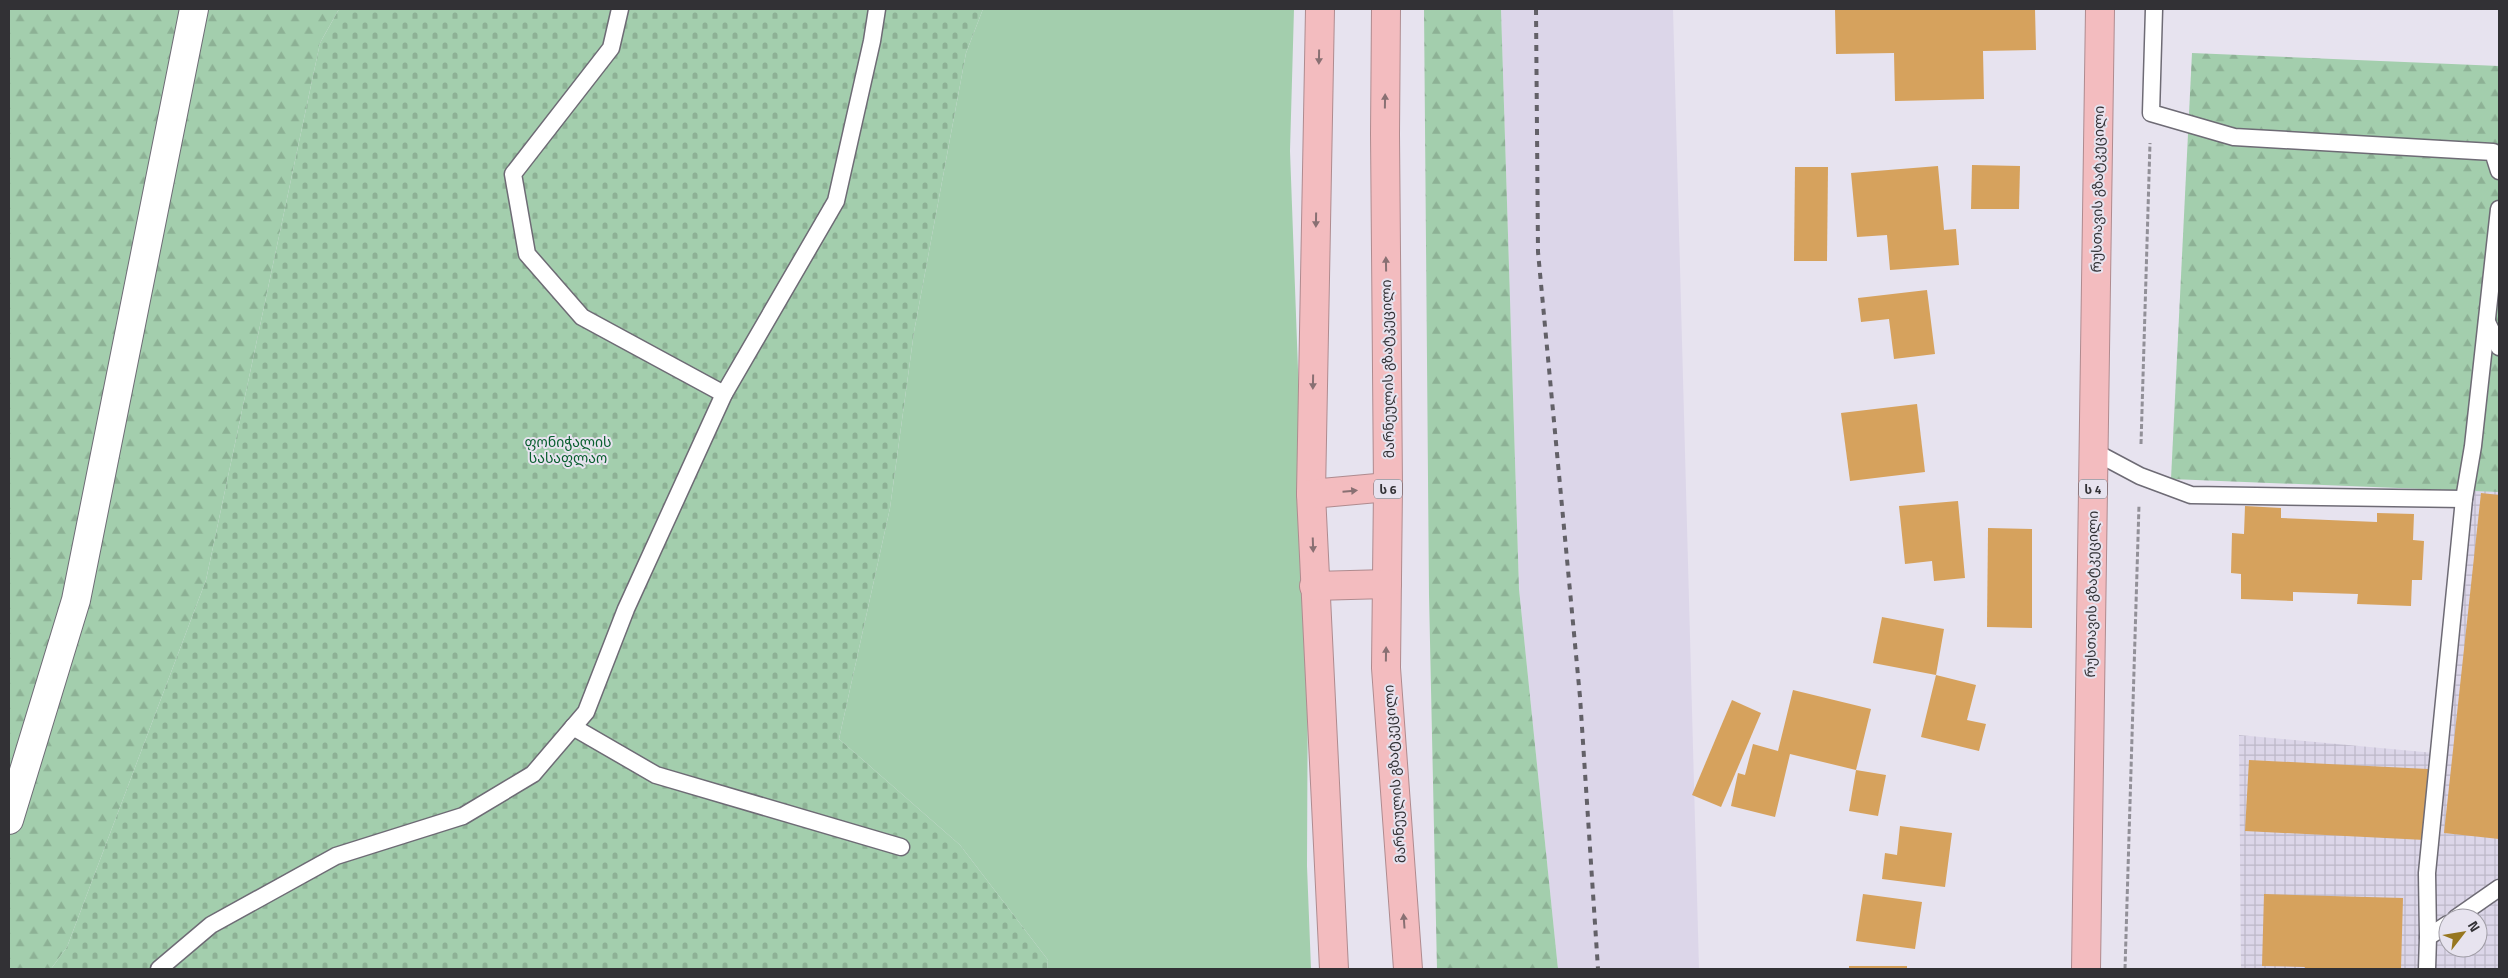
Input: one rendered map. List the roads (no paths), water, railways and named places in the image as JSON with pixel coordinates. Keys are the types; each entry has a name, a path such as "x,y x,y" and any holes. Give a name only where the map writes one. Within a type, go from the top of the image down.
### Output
{"highway":[{"path":"1320,9 1311,494 1334,969"},
{"name":"მარნეულის გზატკეცილი","path":"1386,9 1384,134 1388,487 1386,668 1408,969"},
{"name":"რუსთავის გზატკეცილი","path":"2086,969 2100,9"},
{"path":"1311,494 1388,487"},
{"path":"1314,586 1387,584"}],"street":[{"path":"9,820 76,600 194,9"}],"lane":[{"path":"620,9 611,48 513,174 527,254 582,317 724,394"},
{"path":"159,969 211,925 336,856 463,816 533,774 586,712 626,609 724,394 836,201 872,41 876,9"},
{"path":"2154,9 2151,112 2234,137 2493,152 2499,171"},
{"path":"2426,969 2428,937 2427,872 2464,500 2473,446 2499,210"},
{"path":"2487,322 2499,347"},
{"path":"2093,451 2140,476 2191,495 2464,500"},
{"path":"572,728 656,775 901,847"},
{"path":"2470,908 2499,888"},
{"path":"2428,937 2438,930"}],"railway":[{"path":"1536,9 1538,252 1580,697 1598,969"}],"park label":[{"name":"ფონიჭალის სასაფლაო","path":"568,450"}]}
